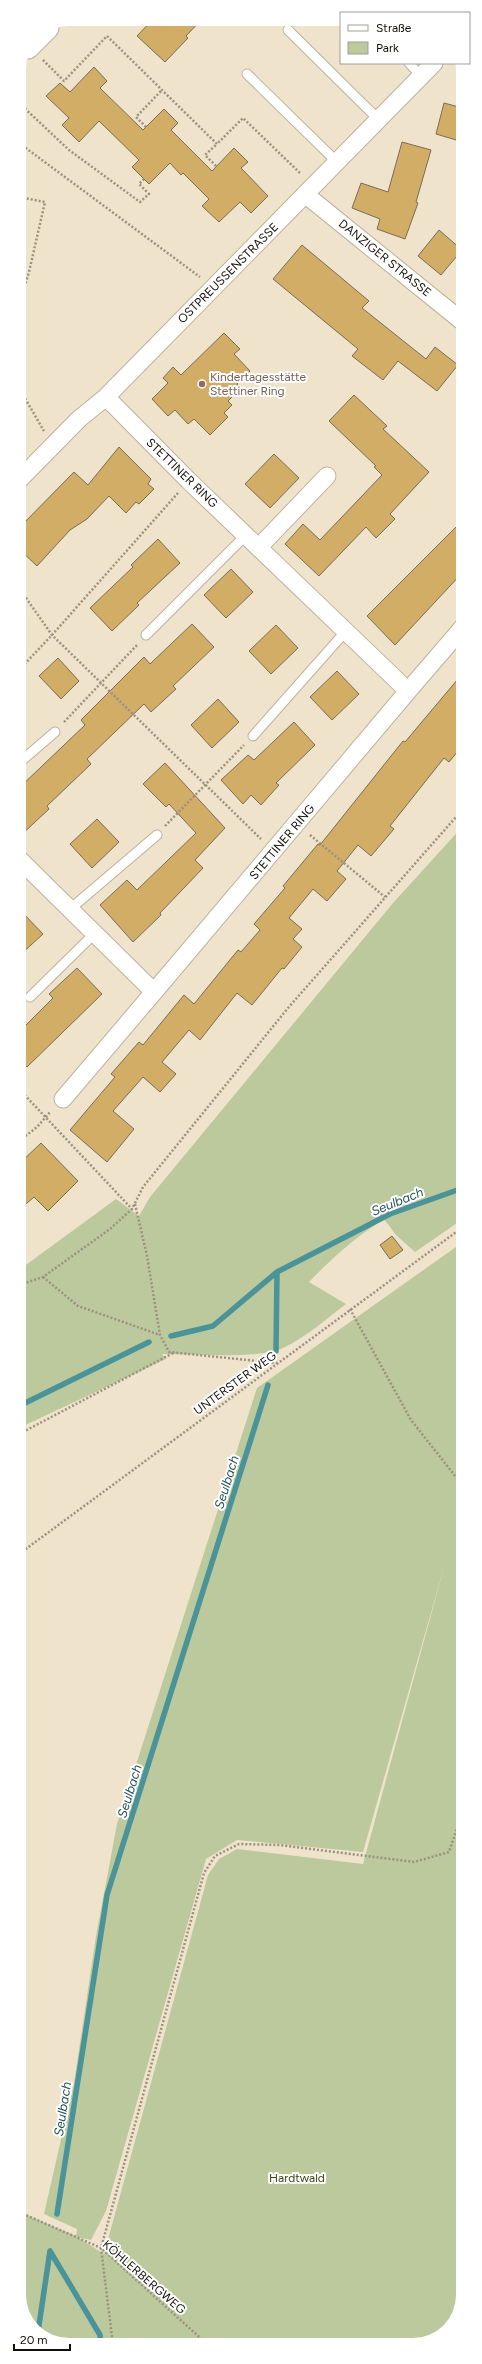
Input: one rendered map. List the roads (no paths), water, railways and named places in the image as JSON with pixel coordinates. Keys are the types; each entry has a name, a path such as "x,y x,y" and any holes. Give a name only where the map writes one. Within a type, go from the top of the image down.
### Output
{"street":[{"name":"OSTPREUSSENSTRASSE","path":"26,473 79,419 106,398 213,287 338,163 433,64"},
{"name":"DANZIGER STRASSE","path":"310,191 456,316"},
{"name":"STETTINER RING","path":"106,398 408,691"},
{"path":"259,547 328,476"},
{"name":"STETTINER RING","path":"63,1099 274,852 456,635"},
{"path":"26,866 154,992"}],"lane":[{"path":"288,30 379,120"},
{"path":"410,64 421,76"},
{"path":"247,74 338,163"},
{"path":"146,635 247,534"},
{"path":"253,736 346,631"},
{"path":"26,757 55,732"},
{"path":"69,910 157,835"},
{"path":"30,997 94,934"}],"waterway":[{"name":"Seulbach","path":"171,1336 213,1326 277,1272 390,1214 456,1190"},
{"name":"Seulbach","path":"276,1351 277,1272"},
{"name":"Seulbach","path":"26,1403 149,1342"},
{"name":"Seulbach","path":"57,2214 107,1895 268,1385"},
{"path":"50,2251 100,2335 100,2338"},
{"path":"39,2325 50,2251"}],"place":[{"name":"Kindertagesstätte Stettiner Ring","path":"202,384"}],"park label":[{"name":"Hardtwald","path":"297,2178"}]}
